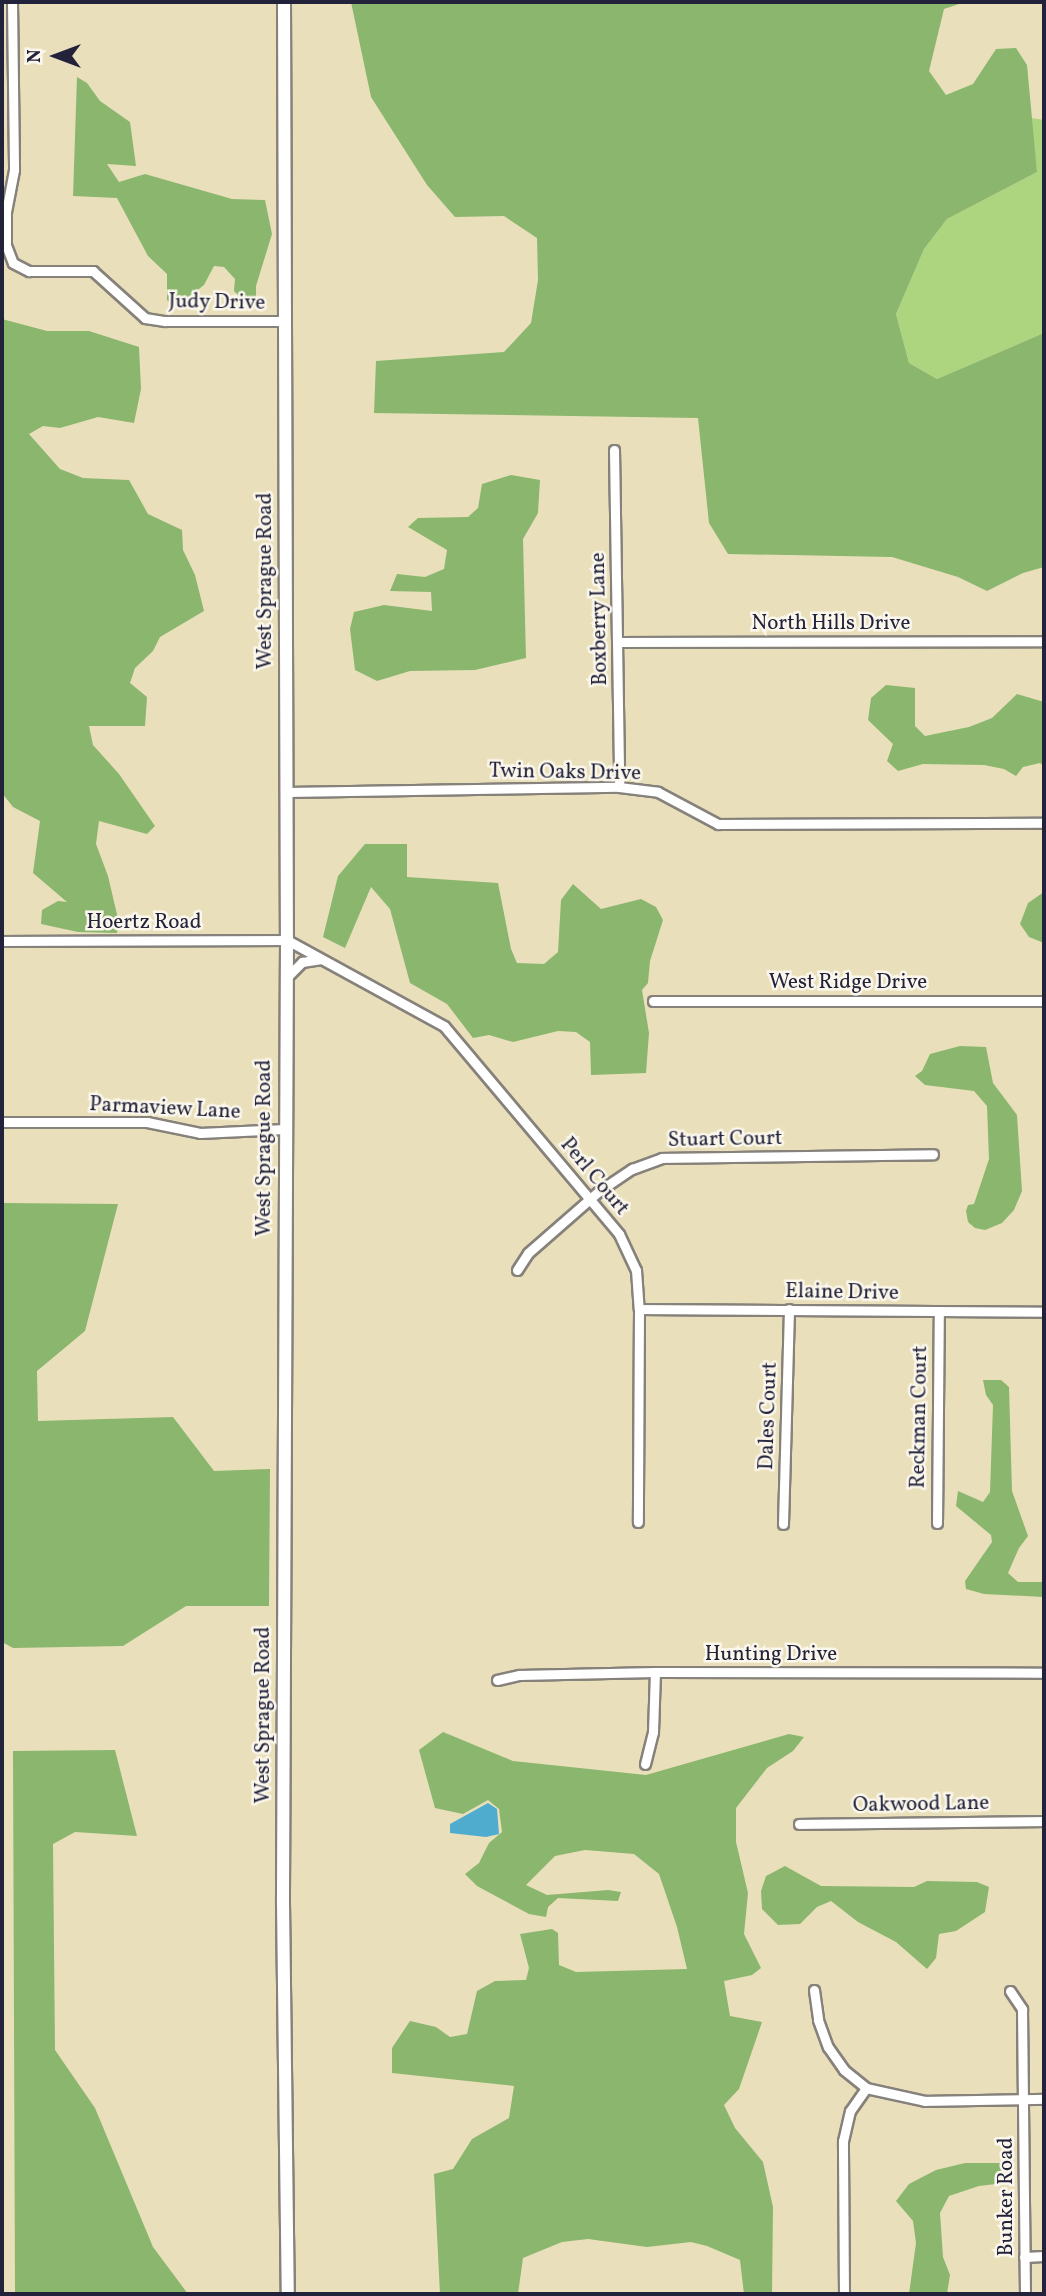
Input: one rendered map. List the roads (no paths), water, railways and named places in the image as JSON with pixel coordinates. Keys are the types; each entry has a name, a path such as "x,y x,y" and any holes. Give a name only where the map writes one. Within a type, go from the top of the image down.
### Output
{"street":[{"name":"Judy Drive","path":"12,2 14,170 6,212 6,245 13,263 29,271 93,271 145,318 164,321 284,321"},
{"name":"West Sprague Road","path":"284,2 287,940 283,1903 288,2294"},
{"name":"Boxberry Lane","path":"614,450 619,787"},
{"name":"North Hills Drive","path":"618,642 1044,641"},
{"name":"Twin Oaks Drive","path":"286,792 619,787 658,792 718,824 1044,823"},
{"name":"Hoertz Road","path":"2,941 287,940"},
{"name":"Perl Court","path":"287,940 444,1026 619,1234 636,1270 639,1309 638,1522"},
{"path":"286,979 302,962 322,959"},
{"name":"West Ridge Drive","path":"653,1000 1044,1001"},
{"name":"Parmaview Lane","path":"2,1122 147,1122 200,1133 285,1129"},
{"name":"Stuart Court","path":"517,1270 528,1253 589,1198 632,1169 662,1158 933,1154"},
{"name":"Elaine Drive","path":"639,1309 1044,1312"},
{"name":"Dales Court","path":"783,1524 789,1309"},
{"name":"Reckman Court","path":"937,1522 939,1312"},
{"path":"645,1764 653,1732 654,1672"},
{"name":"Hunting Drive","path":"498,1680 519,1675 654,1672 1044,1673"},
{"name":"Oakwood Lane","path":"799,1824 1044,1821"},
{"path":"814,1990 818,2020 828,2047 844,2070 866,2088 925,2101 1044,2099"},
{"name":"Bunker Road","path":"1010,1992 1023,2009 1025,2294"},
{"path":"844,2294 844,2141 850,2110 866,2088"},
{"path":"1024,2257 1044,2256"}],"water":[{"path":"488,1803 497,1809 499,1834 486,1837 450,1833 450,1824"}]}
